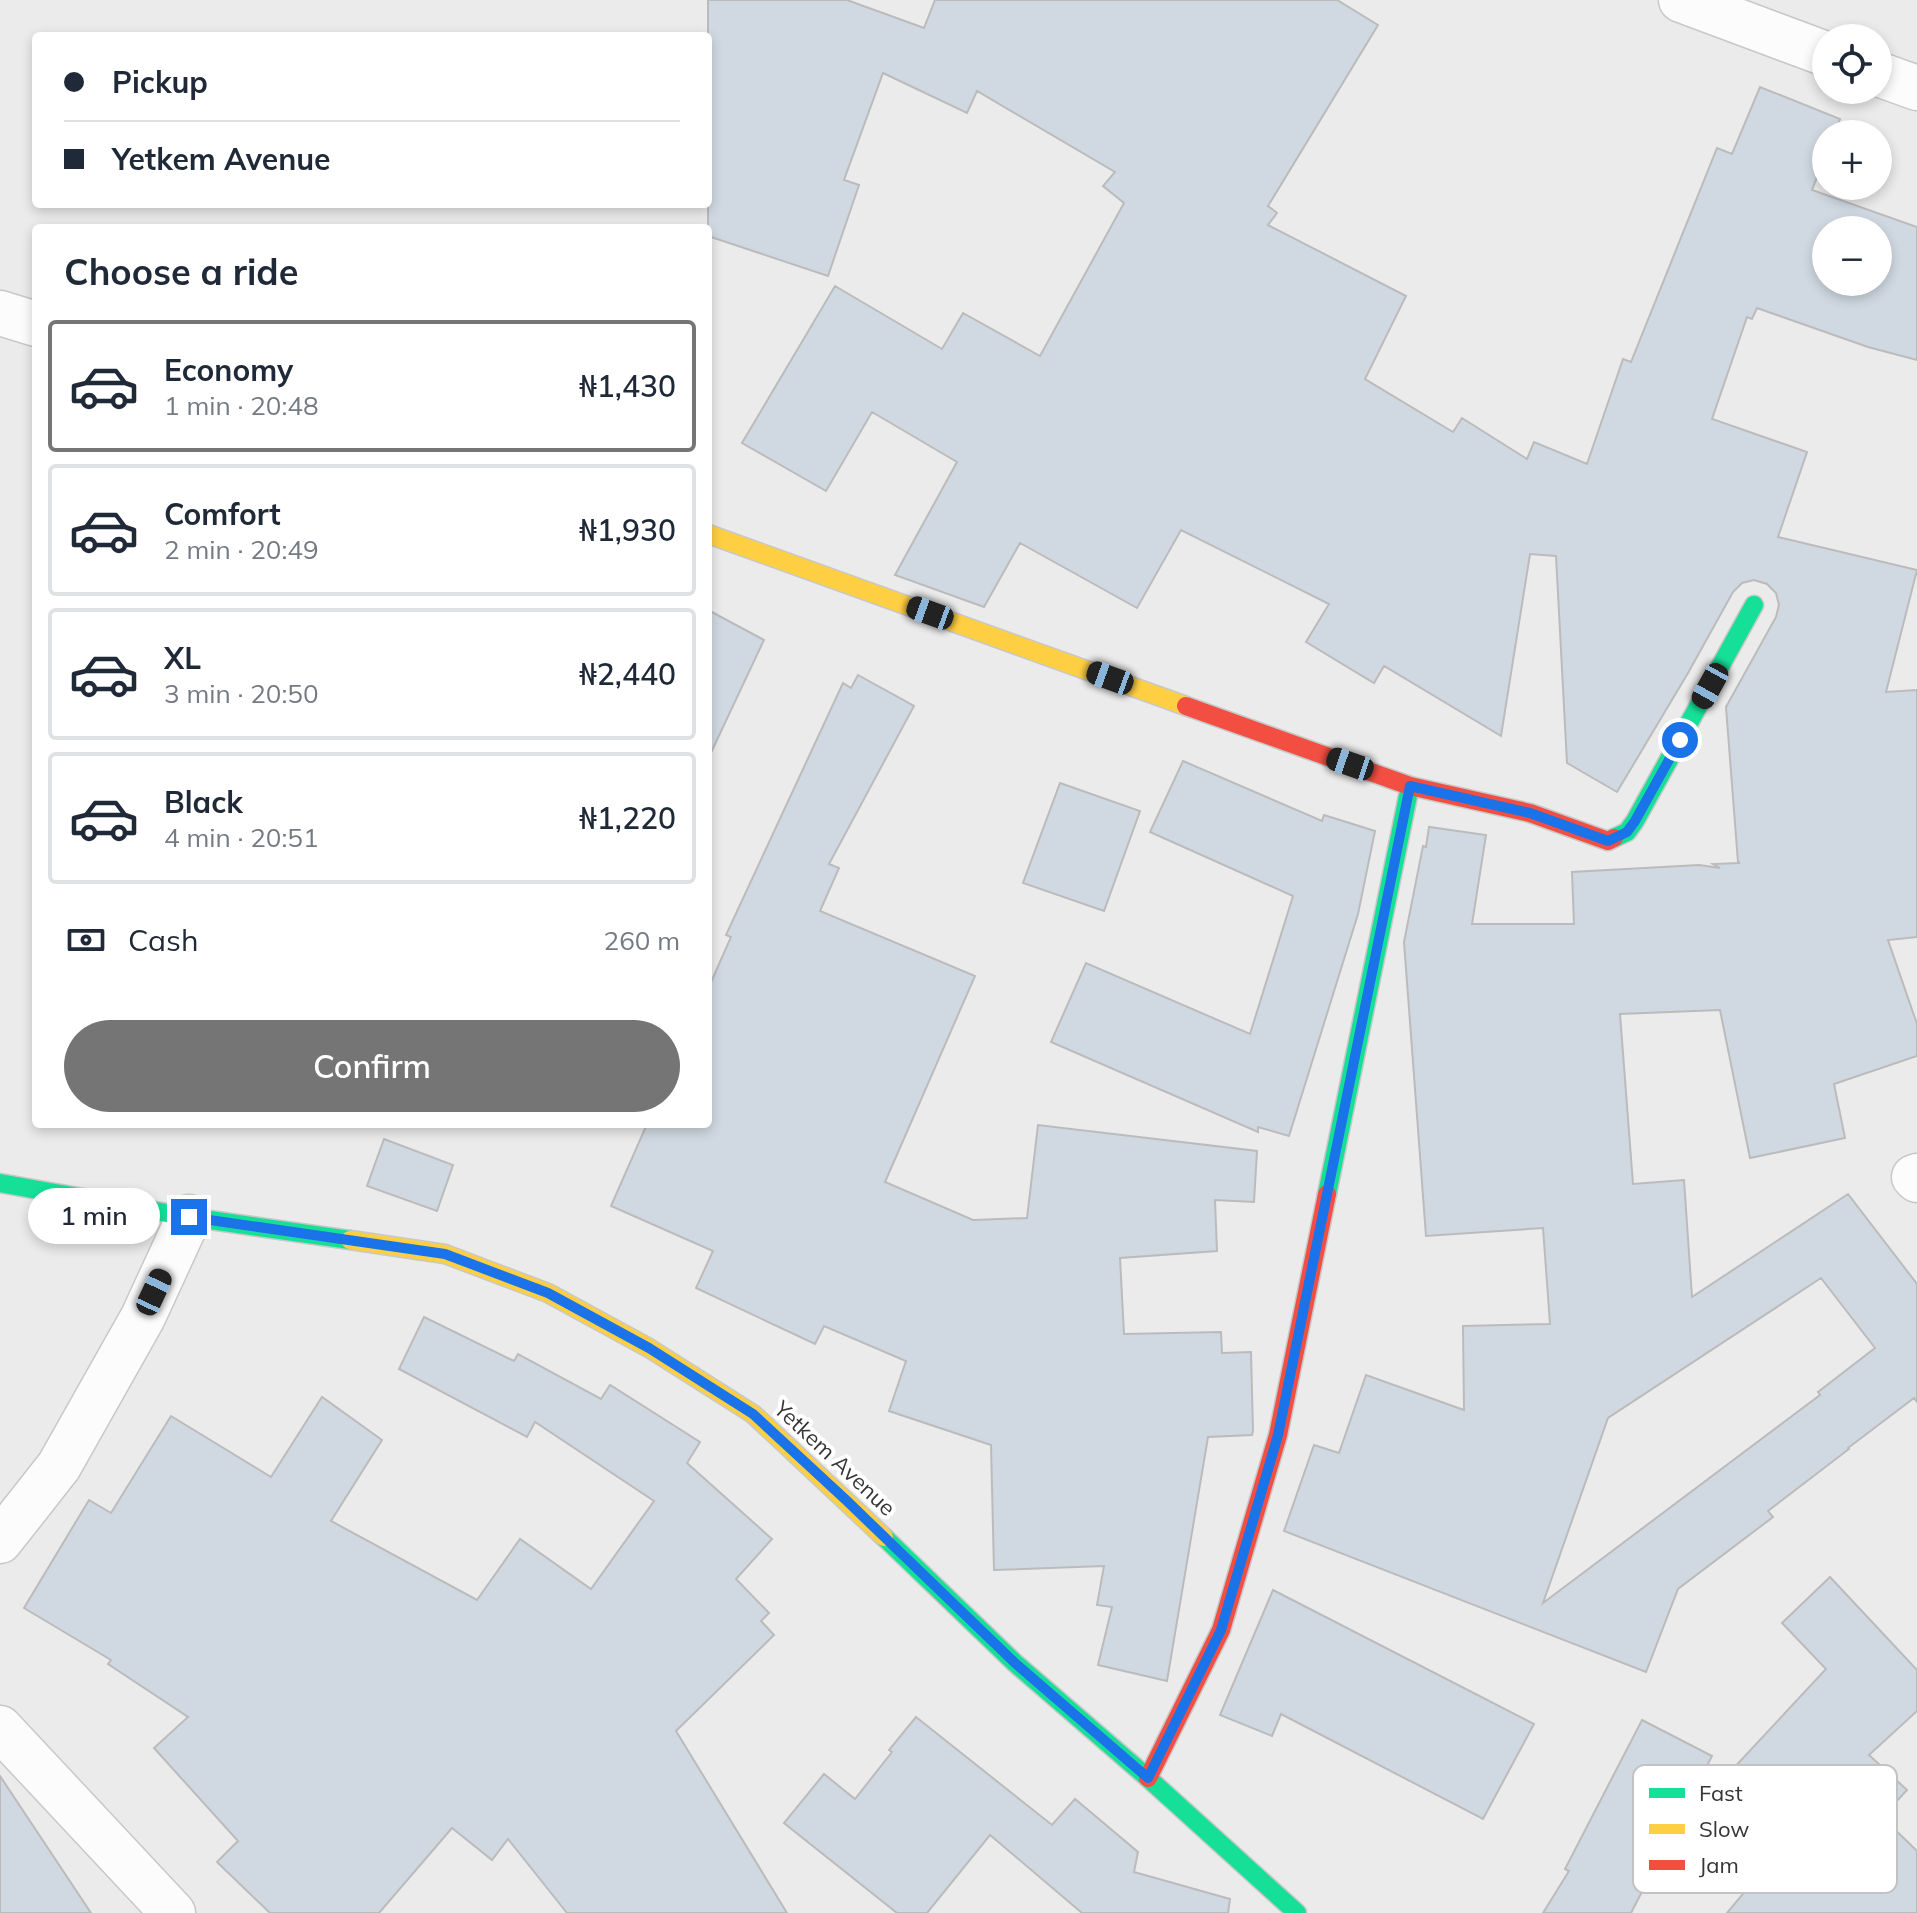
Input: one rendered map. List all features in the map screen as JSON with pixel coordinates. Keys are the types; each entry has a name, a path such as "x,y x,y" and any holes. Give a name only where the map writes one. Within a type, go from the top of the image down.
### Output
{"street":[{"path":"1681,0 1812,49"},
{"path":"1892,79 1917,88"},
{"path":"0,313 32,323"},
{"path":"712,535 1410,786 1530,813 1608,841 1627,832 1635,821 1754,605"},
{"path":"1148,1778 1221,1630 1278,1435 1410,786"},
{"name":"Yetkem Avenue","path":"0,1183 189,1217 445,1254 548,1293 649,1348 753,1414 1015,1663 1297,1913"},
{"path":"0,1541 59,1466 143,1317 189,1217"},
{"path":"0,1728 173,1913"}],"building":[{"path":"708,0 847,0 924,28 935,0 1337,0 1378,25 1268,206 1277,213 1268,225 1406,296 1365,379 1453,432 1462,418 1527,459 1534,442 1587,464 1623,359 1631,362 1717,148 1732,154 1760,87 1840,119 1812,120 1812,200 1840,200 1886,216 1812,216 1812,296 1892,296 1892,218 1917,227 1917,360 1868,347 1757,308 1752,319 1747,317 1712,419 1807,452 1778,537 1917,570 1886,692 1917,690 1917,937 1888,940 1917,1024 1917,1056 1834,1084 1845,1138 1750,1158 1720,1010 1620,1014 1633,1184 1684,1180 1692,1297 1848,1194 1917,1284 1917,1402 1914,1398 1848,1448 1768,1511 1773,1517 1678,1589 1646,1672 1284,1531 1314,1445 1339,1453 1366,1375 1464,1410 1463,1326 1550,1324 1543,1228 1426,1236 1404,942 1429,827 1486,835 1472,924 1574,924 1572,872 1699,865 1720,868 1713,864 1740,863 1726,707 1776,617 1779,605 1776,593 1767,584 1754,580 1742,583 1733,592 1617,792 1567,763 1556,556 1530,554 1501,736 1384,666 1374,683 1306,642 1329,604 1181,530 1137,608 1020,543 984,607 895,575 957,462 872,412 826,491 742,443 835,286 942,349 963,313 1040,356 1124,203 1103,186 1115,172 977,91 967,113 883,73 844,180 859,185 828,276 712,237 712,224 708,224 708,208 712,208 712,32 708,32","holes":["1821,1278 1875,1348 1818,1392 1820,1395 1543,1603 1608,1418"]},
{"path":"712,612 764,640 712,750"},
{"path":"858,675 914,706 829,864 839,868 820,911 975,976 885,1182 973,1220 1027,1218 1038,1125 1257,1151 1254,1202 1215,1200 1217,1251 1120,1258 1124,1334 1221,1332 1222,1353 1251,1352 1252,1435 1208,1437 1167,1681 1098,1665 1112,1607 1097,1605 1104,1566 994,1570 991,1445 889,1411 906,1361 824,1326 815,1344 696,1288 713,1251 611,1206 645,1128 712,1128 712,980 731,937 726,935 843,683 851,688"},
{"path":"1183,761 1322,821 1324,815 1375,831 1358,914 1289,1136 1258,1127 1258,1132 1051,1042 1086,963 1250,1034 1293,896 1150,832"},
{"path":"1060,783 1140,811 1104,911 1023,883"},
{"path":"384,1139 453,1165 437,1211 367,1186"},
{"path":"424,1317 514,1361 518,1354 601,1399 610,1385 700,1442 687,1463 772,1539 736,1579 769,1613 761,1621 774,1635 676,1731 787,1913 567,1913 508,1839 492,1860 452,1828 379,1913 270,1913 217,1862 238,1841 154,1748 188,1717 108,1664 111,1660 24,1608 89,1500 111,1513 171,1416 271,1477 322,1397 382,1440 331,1521 477,1600 520,1539 591,1589 654,1501 535,1422 527,1437 399,1369"},
{"path":"1830,1577 1917,1670 1917,1711 1869,1755 1880,1765 1737,1765 1826,1669 1782,1623"},
{"path":"1273,1590 1534,1724 1483,1819 1281,1714 1272,1736 1220,1715"},
{"path":"916,1717 1052,1825 1075,1799 1138,1852 1134,1872 1230,1899 1228,1913 1082,1913 990,1835 927,1913 897,1913 784,1823 824,1774 855,1799"},
{"path":"1642,1720 1712,1756 1707,1765 1633,1765 1633,1893 1641,1893 1631,1913 1543,1913 1569,1871 1565,1869"},
{"path":"0,1776 91,1913 0,1913"},
{"path":"1897,1781 1907,1790 1897,1801"},
{"path":"1897,1832 1917,1851 1917,1913 1727,1913 1744,1893 1897,1893"}],"traffic: fast":[{"path":"1614,838 1627,832 1635,821 1754,605"},
{"path":"1327,1194 1410,786"},
{"path":"0,1183 189,1217 350,1240"},
{"path":"884,1537 1015,1663 1297,1913"}],"traffic: slow":[{"path":"712,535 1186,706"},
{"path":"350,1240 445,1254 548,1293 649,1348 753,1414 884,1537"}],"traffic: jam":[{"path":"1186,706 1410,786 1530,813 1608,841 1614,838"},
{"path":"1148,1778 1221,1630 1278,1435 1327,1194"}],"route":[{"path":"189,1217 445,1254 548,1293 649,1348 753,1414 1015,1663 1148,1778 1221,1630 1278,1435 1410,786 1530,813 1608,841 1627,832 1635,821 1680,740"}]}
